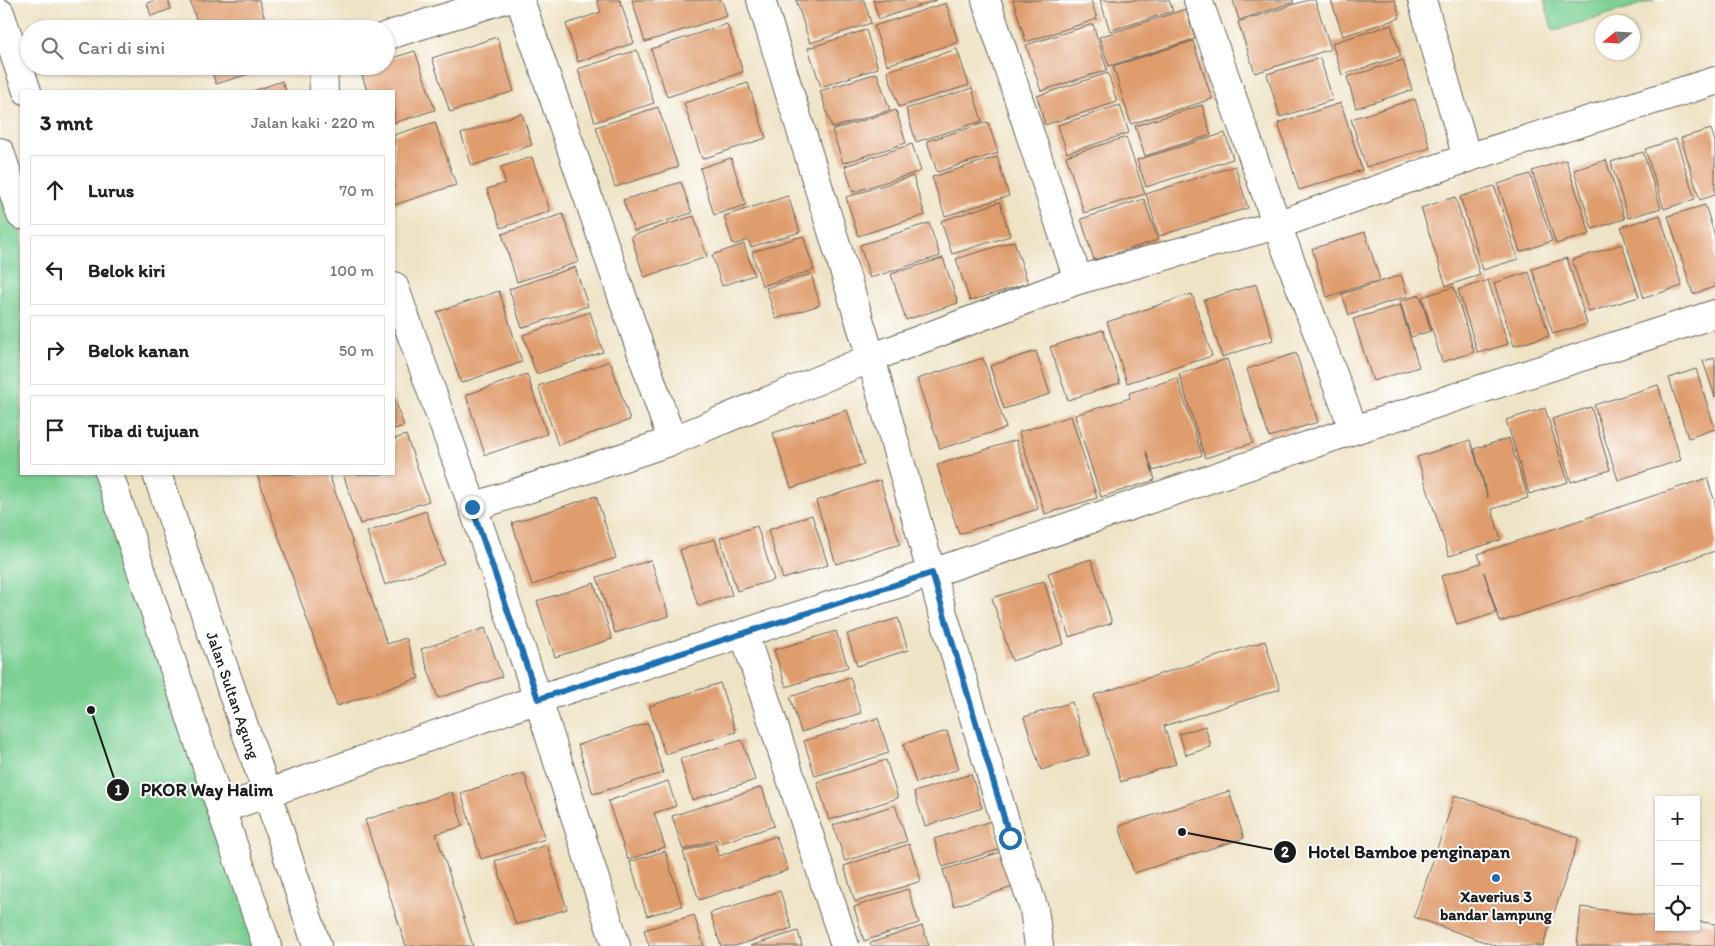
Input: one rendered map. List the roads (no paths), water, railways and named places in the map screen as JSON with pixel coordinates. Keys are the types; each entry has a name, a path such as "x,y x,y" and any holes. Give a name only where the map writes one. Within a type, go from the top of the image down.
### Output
{"street":[{"path":"395,33 502,0"},
{"path":"520,0 672,441"},
{"path":"761,0 871,358 1010,838 1034,909 1039,946"},
{"path":"986,0 1078,280"},
{"path":"1198,0 1277,225 1354,430"},
{"path":"1422,0 1467,158"},
{"path":"0,13 20,71"},
{"path":"21,75 27,90"},
{"path":"324,75 324,90"},
{"path":"472,507 672,441 871,358 1078,280 1277,225 1467,158 1715,81"},
{"path":"0,152 20,212"},
{"path":"395,289 538,699 616,946"},
{"path":"222,809 538,699 932,573 1354,430 1715,314"},
{"path":"109,475 267,946"},
{"name":"Jalan Sultan Agung","path":"157,475 267,793 317,946"},
{"path":"744,632 845,946"}],"place":[{"name":"PKOR Way Halim","path":"91,710"},
{"name":"Hotel Bamboe penginapan","path":"1182,832"},
{"name":"Xaverius 3 bandar lampung","path":"1496,878"}]}
